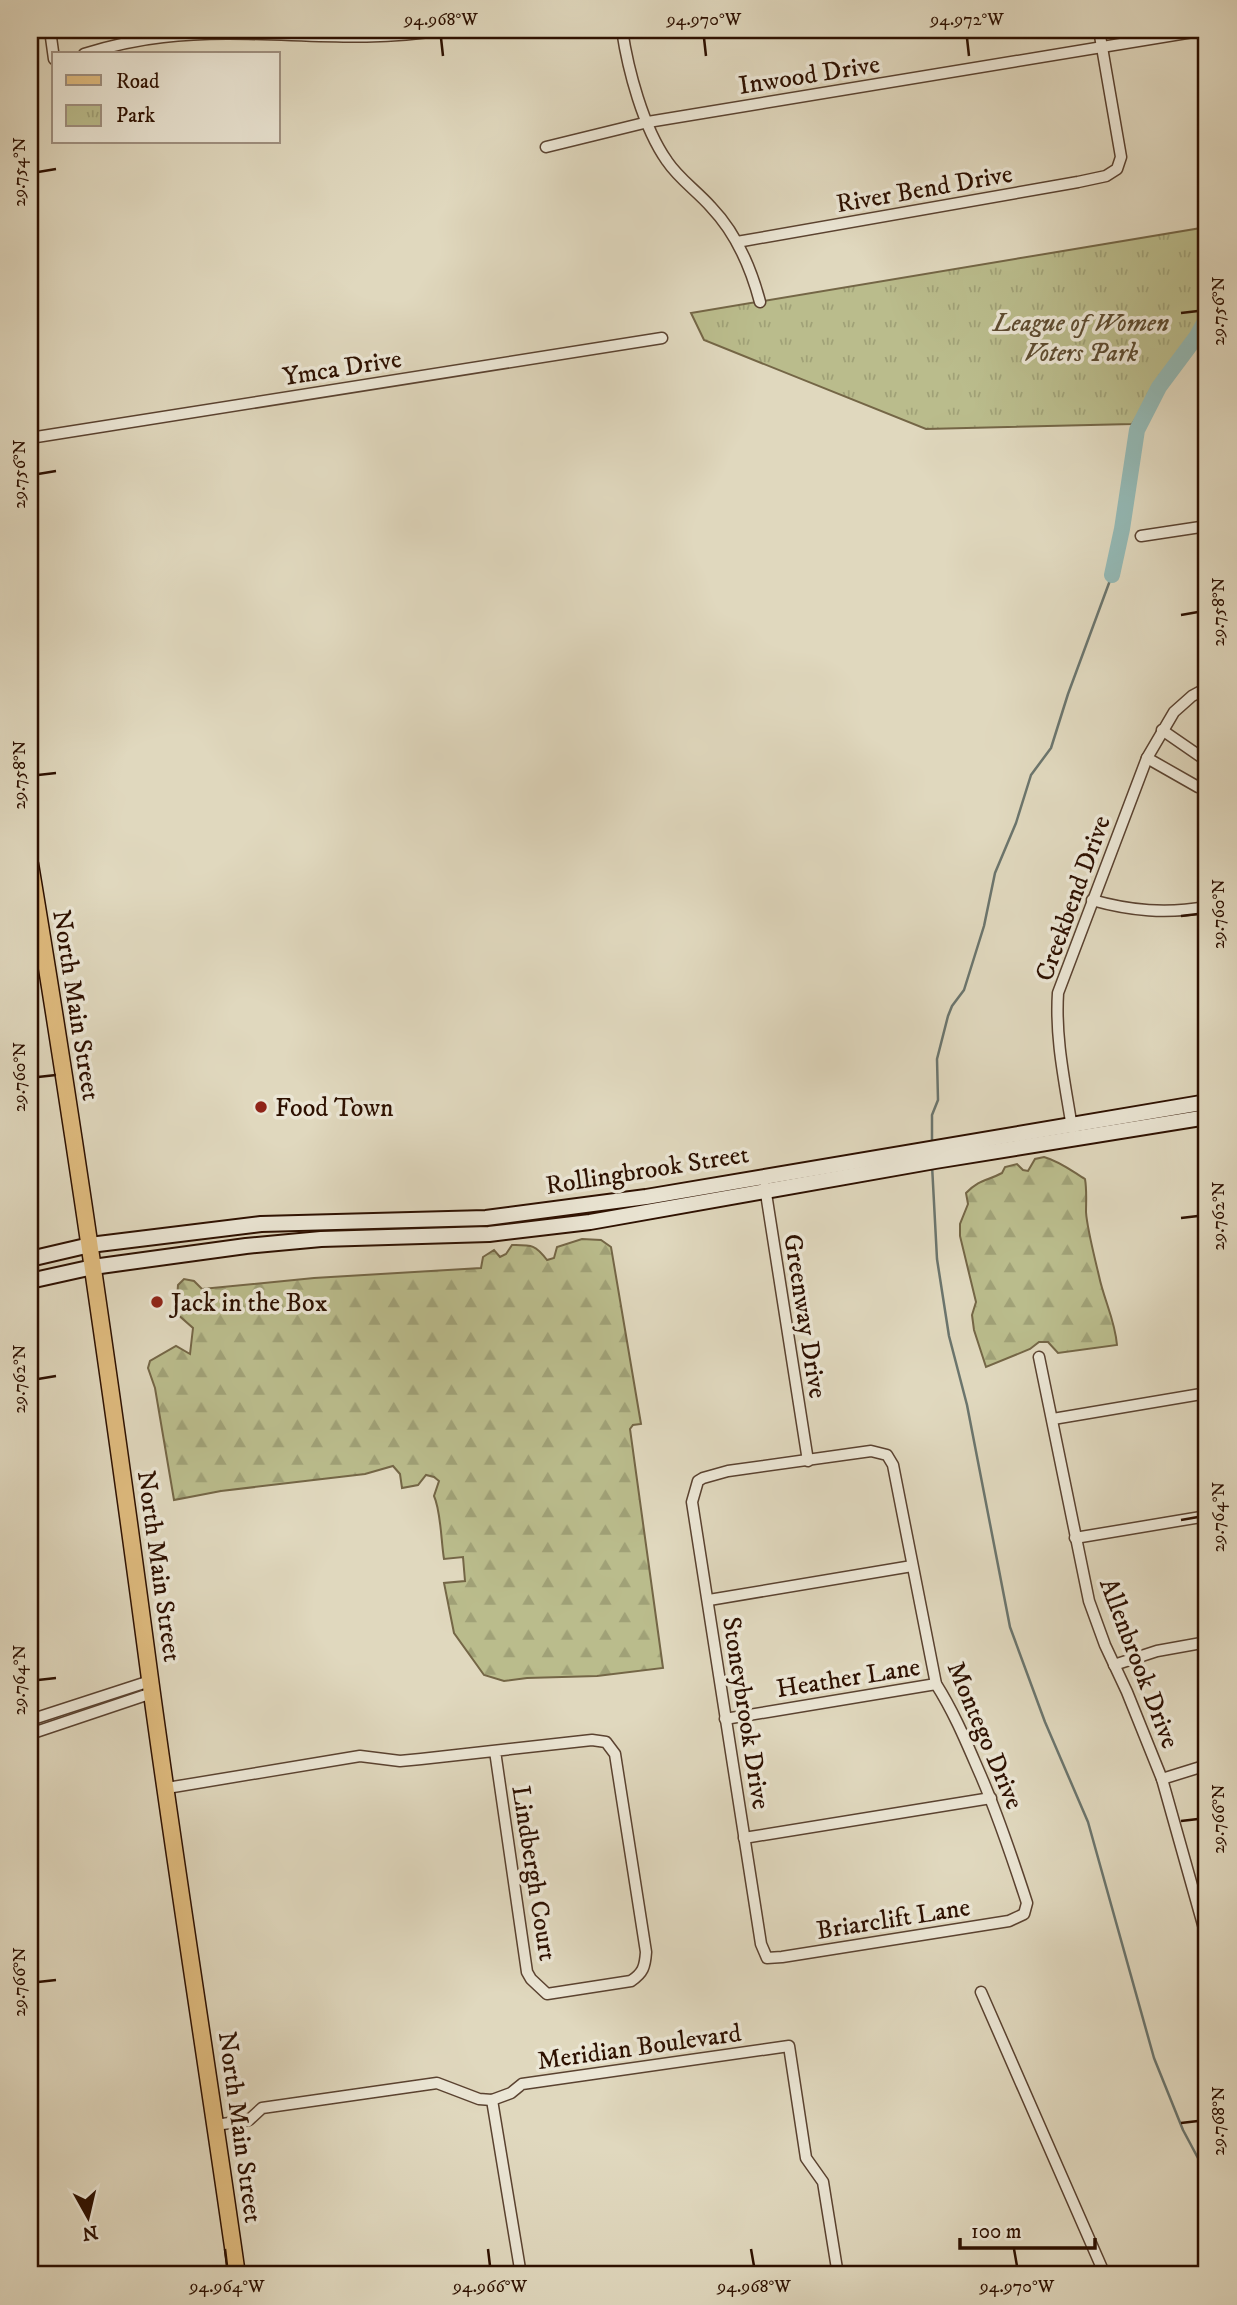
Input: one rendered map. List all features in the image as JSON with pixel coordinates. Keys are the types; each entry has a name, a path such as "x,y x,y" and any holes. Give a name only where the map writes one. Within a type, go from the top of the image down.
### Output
{"main road":[{"name":"North Main Street","path":"30,864 90,1245 237,2275"},
{"name":"Rollingbrook Street","path":"30,1281 93,1267 246,1245 321,1239 489,1234 590,1222 765,1183 1071,1124 1207,1102"},
{"name":"Rollingbrook Street","path":"30,1259 90,1245 261,1224 486,1217 765,1183 1074,1139 1207,1117"}],"street":[{"path":"50,30 53,52"},
{"path":"91,52 165,36 266,34 377,37 441,30"},
{"path":"622,30 629,68 653,138 667,161 712,208 737,242 760,302"},
{"path":"1099,30 1102,47"},
{"name":"Inwood Drive","path":"547,147 648,122 1205,30"},
{"name":"River Bend Drive","path":"737,242 1105,176 1118,169 1121,155 1102,47"},
{"name":"Ymca Drive","path":"30,438 662,338"},
{"path":"1141,536 1207,526"},
{"name":"Creekbend Drive","path":"1074,1139 1058,1045 1058,993 1147,758 1174,712 1192,696 1207,688"},
{"path":"1162,730 1207,761"},
{"path":"1147,758 1198,787 1207,788"},
{"path":"1092,900 1143,911 1182,911 1207,907"},
{"name":"Greenway Drive","path":"765,1183 807,1461"},
{"name":"Allenbrook Drive","path":"1039,1357 1089,1601 1162,1779 1207,1939"},
{"path":"1053,1419 1207,1393"},
{"name":"Montego Drive","path":"807,1461 871,1451 887,1455 892,1465 936,1684 953,1710 1003,1828 1027,1903 1024,1914"},
{"name":"Stoneybrook Drive","path":"767,1958 761,1944 692,1502 698,1481 703,1478 728,1471 807,1461"},
{"path":"1075,1538 1207,1516"},
{"path":"709,1600 912,1566"},
{"path":"1114,1665 1157,1651 1207,1642"},
{"name":"Heather Lane","path":"725,1719 936,1684"},
{"path":"30,1720 151,1687"},
{"path":"30,1734 151,1687"},
{"name":"Lindbergh Court","path":"592,1740 606,1742 615,1754 646,1952 644,1968 640,1976 631,1982 547,1994 531,1979 527,1972 495,1751 592,1740"},
{"path":"167,1788 360,1756 400,1762 495,1751"},
{"path":"1162,1779 1207,1765"},
{"path":"744,1838 991,1798"},
{"path":"1195,1891 1207,1889"},
{"name":"Briarclift Lane","path":"767,1958 995,1923 1024,1914"},
{"path":"981,1992 1105,2275"},
{"name":"Meridian Boulevard","path":"492,2100 511,2093 522,2084 789,2046 807,2158 823,2182 838,2275"},
{"path":"216,2125 249,2120 262,2108 437,2083 479,2099 492,2100 521,2275"}],"green space":[{"name":"League of Women Voters Park","path":"1207,227 1207,311 1132,424 926,429 704,340 691,313"},
{"path":"1044,1157 1085,1179 1089,1235 1117,1345 1058,1353 1048,1342 1039,1342 1030,1349 986,1367 974,1330 972,1315 976,1302 960,1236 960,1224 968,1204 966,1193 1002,1173 1005,1167 1017,1164 1028,1171 1035,1159"},
{"path":"582,1239 601,1240 611,1247 641,1424 633,1425 630,1429 663,1668 597,1676 504,1681 484,1675 454,1633 444,1583 465,1581 463,1557 444,1559 434,1496 439,1481 434,1477 426,1475 418,1485 402,1488 400,1474 393,1466 365,1474 221,1491 174,1500 155,1388 148,1368 150,1361 176,1346 190,1354 193,1328 176,1313 178,1285 184,1279 194,1281 202,1289 314,1278 481,1268 483,1257 494,1250 500,1257 506,1254 512,1245 528,1246 536,1248 547,1260 554,1258 557,1247"}],"waterway":[{"path":"1112,575 1137,430 1159,387 1207,318"},
{"path":"932,1145 932,1115 938,1100 937,1059 948,1016 964,990 984,926 995,873 1016,823 1031,775 1051,748 1112,575"},
{"path":"932,1165 937,1259 949,1336 967,1405 1010,1627 1045,1722 1088,1822 1154,2058 1183,2130 1207,2175"}],"place":[{"name":"Food Town","path":"261,1107"},
{"name":"Jack in the Box","path":"157,1302"}]}
